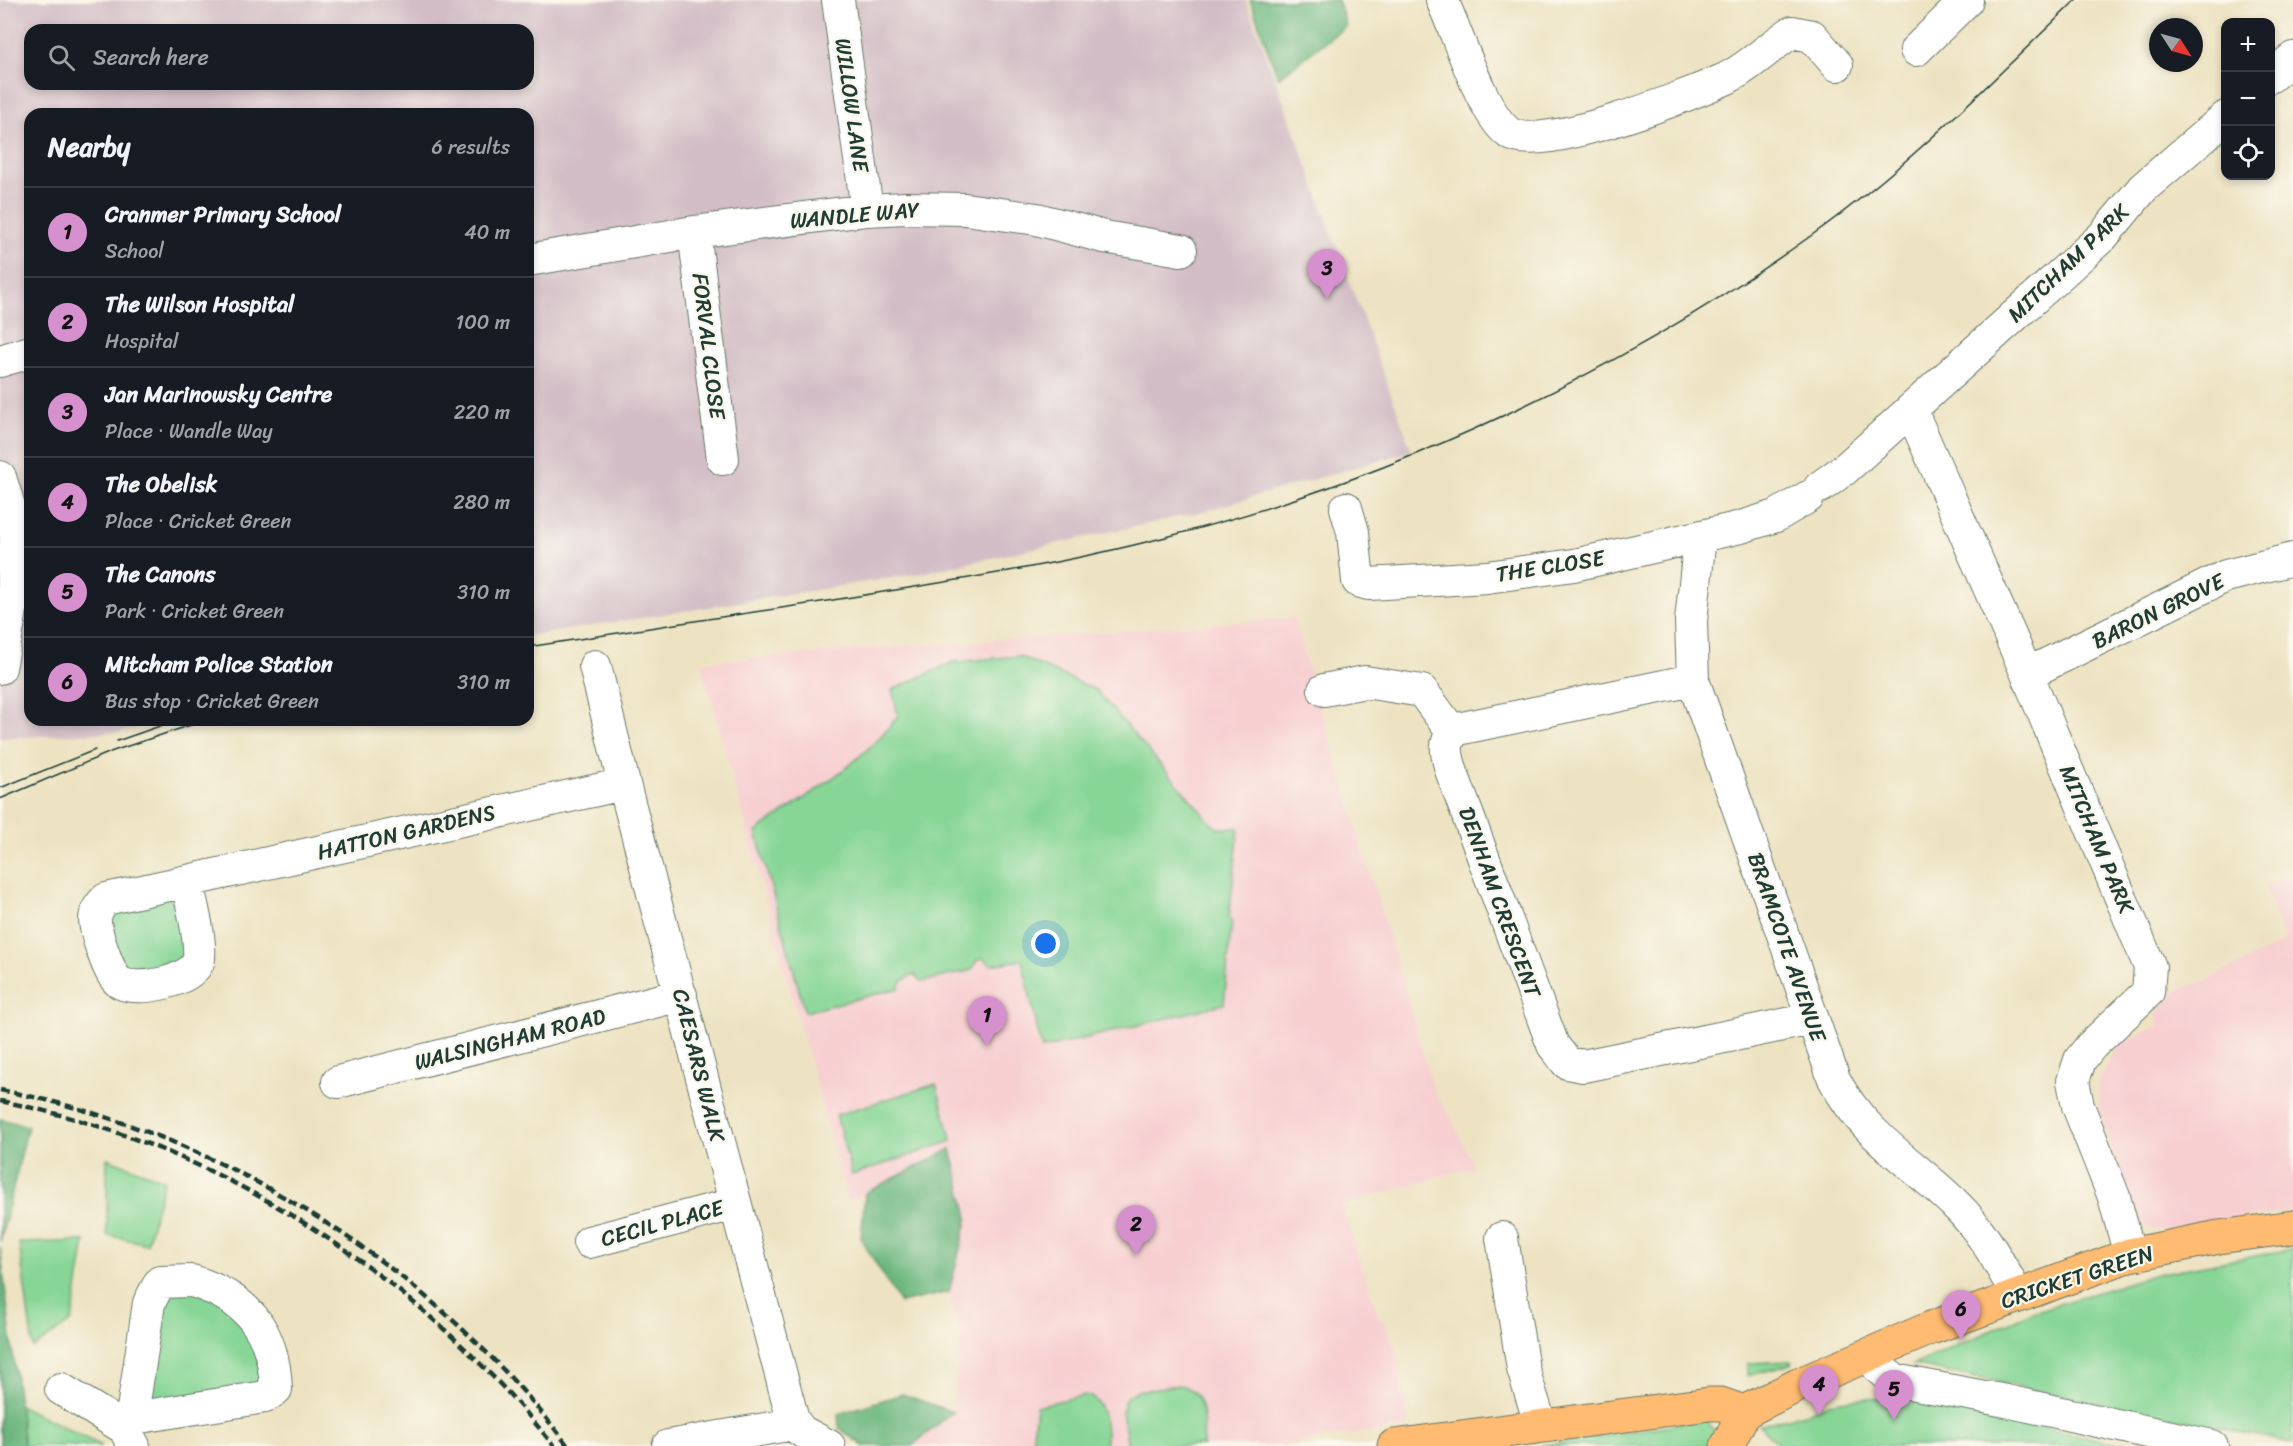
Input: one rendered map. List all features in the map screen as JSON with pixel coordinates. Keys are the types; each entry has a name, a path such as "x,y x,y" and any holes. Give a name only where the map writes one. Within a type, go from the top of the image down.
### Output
{"main road":[{"name":"CRICKET GREEN","path":"1744,1412 1869,1354 2017,1295 2130,1255 2218,1237 2293,1227"},
{"path":"1394,1446 1709,1404 1721,1404 1744,1412 1727,1446"}],"street":[{"name":"WILLOW LANE","path":"838,0 867,210"},
{"path":"1442,0 1492,117 1509,134 1525,140 1545,139 1613,121 1727,78 1792,32 1812,36 1837,64"},
{"path":"1916,50 1967,0"},
{"path":"2275,74 2293,58"},
{"name":"MITCHAM PARK","path":"1814,492 1845,469 2103,236 2143,188 2221,121"},
{"name":"WANDLE WAY","path":"534,259 694,232 867,210 946,208 1037,219 1104,237 1180,250"},
{"name":"FORVAL CLOSE","path":"694,232 723,459"},
{"path":"0,361 24,354"},
{"name":"MITCHAM PARK","path":"1911,410 2027,674 2150,967 2148,992 2091,1046 2080,1060 2073,1081 2078,1106 2114,1197 2130,1255"},
{"path":"0,477 16,539 15,551 10,555 13,567 10,601 0,668"},
{"name":"THE CLOSE","path":"1346,508 1353,532 1358,581 1370,584 1487,577 1574,565 1700,537 1776,516 1814,492"},
{"name":"BRAMCOTE AVENUE","path":"1700,537 1691,621 1693,680 1834,1079 1857,1118 1971,1221 1998,1260 2017,1295"},
{"name":"BARON GROVE","path":"2027,674 2226,576 2293,559"},
{"name":"CAESARS WALK","path":"596,666 624,784 794,1424"},
{"path":"1324,690 1365,682 1422,691 1453,732 1466,726 1693,680"},
{"name":"DENHAM CRESCENT","path":"1453,732 1448,740 1446,752 1452,773 1552,1045 1561,1059 1574,1066 1583,1066 1812,1019"},
{"name":"HATTON GARDENS","path":"187,881 624,784"},
{"name":"WALSINGHAM ROAD","path":"338,1082 681,995"},
{"name":"CECIL PLACE","path":"589,1242 734,1204"},
{"path":"1502,1238 1523,1369 1541,1426"},
{"path":"192,1281 218,1289 238,1301 252,1316 265,1336 275,1370 276,1389 265,1397 140,1417 132,1429 132,1409 149,1303 160,1282 192,1281"},
{"path":"1869,1354 1878,1367 1894,1380 2006,1401 2212,1446"},
{"path":"61,1389 132,1429"},
{"path":"668,1446 794,1424 801,1431 829,1446"}],"shaded area":[{"path":"0,0 1246,0 1412,451 1201,512 922,573 534,635 534,108 24,108 24,726 144,726 120,732 0,738"},
{"path":"1294,618 1435,1093 1451,1116 1474,1167 1341,1205 1380,1320 1384,1320 1396,1352 1409,1426 1274,1446 912,1446 953,1412 961,1336 949,1292 968,1217 951,1150 848,1201 701,662"},
{"path":"2293,875 2293,1211 2153,1230 2139,1221 2099,1115 2098,1082 2119,1044 2159,1026 2156,1014 2173,992 2209,979 2284,942 2265,886"}],"green space":[{"path":"1250,0 1338,0 1346,26 1278,78"},
{"path":"1019,656 1096,690 1211,823 1217,828 1239,828 1229,918 1232,919 1224,1004 1042,1049 1022,960 992,965 983,958 977,960 972,970 922,982 914,974 902,981 899,988 805,1012 756,832 851,764 885,732 898,715 892,690 953,662"},
{"path":"169,897 178,906 185,956 179,964 139,972 124,969 109,926 112,911"},
{"path":"936,1084 952,1141 852,1175 836,1115"},
{"path":"0,1119 28,1126 0,1243"},
{"path":"951,1149 968,1217 949,1292 900,1303 861,1239 865,1193"},
{"path":"107,1158 164,1180 147,1244 107,1235"},
{"path":"85,1241 72,1321 33,1348 19,1243"},
{"path":"0,1246 24,1446 0,1446"},
{"path":"2293,1249 2293,1443 1913,1365 2033,1312 2156,1274"},
{"path":"177,1284 221,1286 278,1378 141,1414 152,1303"},
{"path":"1791,1361 1792,1364 1748,1376 1748,1363"},
{"path":"1179,1385 1188,1388 1199,1401 1204,1427 1203,1446 1128,1446 1122,1412 1125,1399 1136,1391"},
{"path":"902,1394 953,1412 912,1446 863,1446 839,1428 838,1414"},
{"path":"1085,1395 1097,1402 1100,1408 1105,1424 1105,1446 1032,1446 1036,1406"},
{"path":"1904,1398 2130,1446 1780,1446 1759,1425 1805,1414 1829,1403 1853,1399"},
{"path":"19,1405 102,1446 24,1446"},
{"path":"1706,1419 1716,1433 1712,1446 1541,1446"}],"tram line":[{"path":"534,646 912,587 1082,557 1252,513 1420,452 1502,416 1662,333 1812,235 1882,181 1915,152 2076,0"},
{"path":"117,741 160,726"},
{"path":"0,799 113,751 188,726"},
{"path":"0,788 95,750"}],"railway":[{"path":"0,1090 82,1110 163,1138 241,1174 316,1217 387,1266 454,1321 514,1381 568,1446"},
{"path":"0,1101 81,1121 159,1148 235,1183 307,1225 376,1272 440,1325 500,1384 554,1446"}],"place":[{"name":"Jan Marinowsky Centre","path":"1327,299"},
{"name":"Cranmer Primary School","path":"987,1046"},
{"name":"The Wilson Hospital","path":"1136,1255"},
{"name":"Mitcham Police Station","path":"1961,1340"},
{"name":"The Obelisk","path":"1819,1415"},
{"name":"The Canons","path":"1894,1420"}]}
